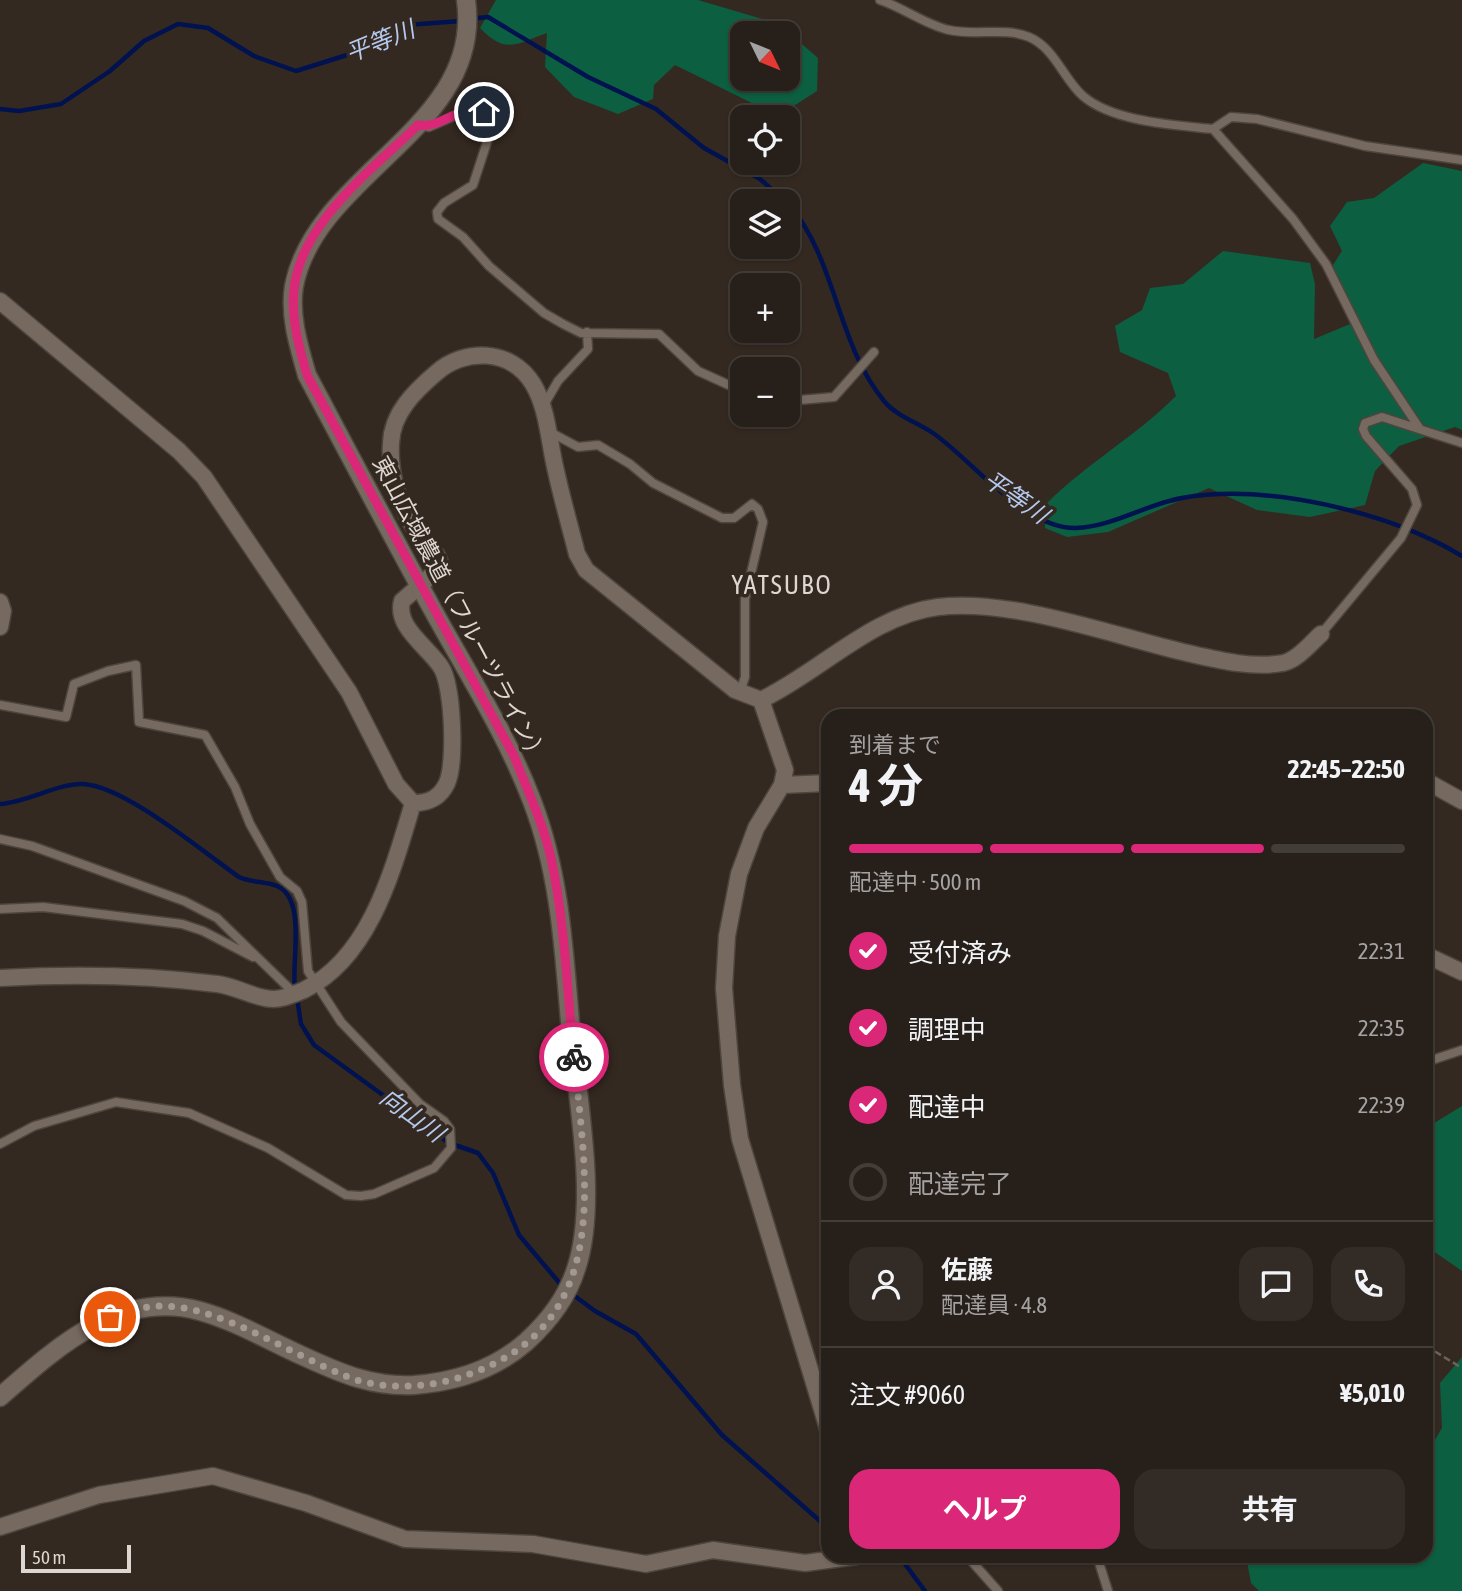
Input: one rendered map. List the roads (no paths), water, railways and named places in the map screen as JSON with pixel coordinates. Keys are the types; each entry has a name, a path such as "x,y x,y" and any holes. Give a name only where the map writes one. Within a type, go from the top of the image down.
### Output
{"street":[{"name":"東山広域農道（フルーツライン）","path":"0,1397 47,1356 94,1323 125,1312 161,1306 200,1311 350,1378 388,1386 453,1380 485,1369 512,1354 537,1331 560,1304 575,1272 585,1221 584,1164 562,922 550,856 514,756 419,586 307,375 298,344 294,302 300,264 312,236 332,209 418,125 455,74 465,42 467,5"},
{"path":"0,300 179,451 204,477 349,692 396,784 413,803 427,803 439,795 448,781 451,762 450,687 442,668 404,622 400,609 402,601 441,567 439,555 419,535 399,498 391,441 402,408 446,364 464,355 483,355 518,367 532,383 542,407 577,554 586,570 676,644 740,692 761,700"},
{"path":"0,602 3,611 0,627"},
{"path":"761,700 902,615 938,607 965,606 1028,614 1217,660 1258,664 1285,663 1321,635"},
{"path":"761,700 785,770 782,785 756,828 738,874 727,936 724,988 732,1085 740,1139 821,1406"},
{"path":"782,785 821,783"},
{"path":"1433,785 1462,801"},
{"path":"0,978 117,976 220,984 274,999 295,994 316,984 350,953 370,922 413,803"},
{"path":"1433,958 1462,972"},
{"path":"0,1527 99,1495 213,1476 306,1503 405,1539 533,1544 646,1564 713,1550 805,1563 821,1561"}],"lane":[{"path":"880,0 947,30 978,34 1013,32 1032,38 1059,64 1083,96 1108,111 1164,124 1213,129 1231,117 1257,119 1365,146 1462,160"},
{"path":"418,125 429,127 472,108 484,112 490,120 489,134 473,185 444,203 438,212 438,219 463,237 489,265 544,313 581,333 659,334 698,371 730,386"},
{"path":"1213,129 1293,219 1325,264 1374,360 1420,429"},
{"path":"542,407 558,381 588,349 587,332"},
{"path":"800,400 834,397 872,355"},
{"path":"1321,635 1402,536 1417,505 1412,489 1363,429 1365,423 1372,418 1382,417 1462,443"},
{"path":"547,430 579,447 598,445 630,464 653,483 722,518 734,518 752,504 758,509 763,522 745,599 744,677 740,692"},
{"path":"0,705 66,717 74,684 108,671 136,666 139,722 205,735 235,787 250,824 280,877 298,891 302,902 308,971 341,1022 420,1104 444,1121 450,1129 451,1148 434,1168 374,1194 346,1195 268,1148 189,1113 116,1102 34,1126 0,1143"},
{"path":"0,839 32,846 184,901 217,918 295,994"},
{"path":"0,909 43,907 182,924 203,931 262,961"},
{"path":"1433,1060 1462,1050"},
{"path":"973,1563 998,1591"},
{"path":"1099,1563 1108,1591"}],"waterway":[{"name":"平等川","path":"469,19 488,17 588,77 656,109 704,148 760,179 771,189"},
{"name":"平等川","path":"0,109 19,111 61,104 110,71 144,41 178,24 208,28 254,56 296,71 363,50 407,25 461,21"},
{"name":"平等川","path":"800,220 817,250 856,354 884,401 900,415 933,433 1000,491 1037,517 1057,525 1076,528 1103,524 1182,498 1216,494 1289,498 1364,514 1400,526 1462,556"},
{"name":"向山川","path":"0,804 74,784 100,788 120,796 163,822 239,877 277,886 286,893 295,917 295,990"},
{"name":"向山川","path":"297,998 301,1024 314,1045 449,1143 478,1153 493,1173 519,1235 562,1286"},
{"name":"向山川","path":"572,1294 595,1311 636,1334 722,1435 821,1522"},
{"name":"向山川","path":"904,1563 925,1591"}],"district":[{"name":"YATSUBO","path":"782,585"}]}
